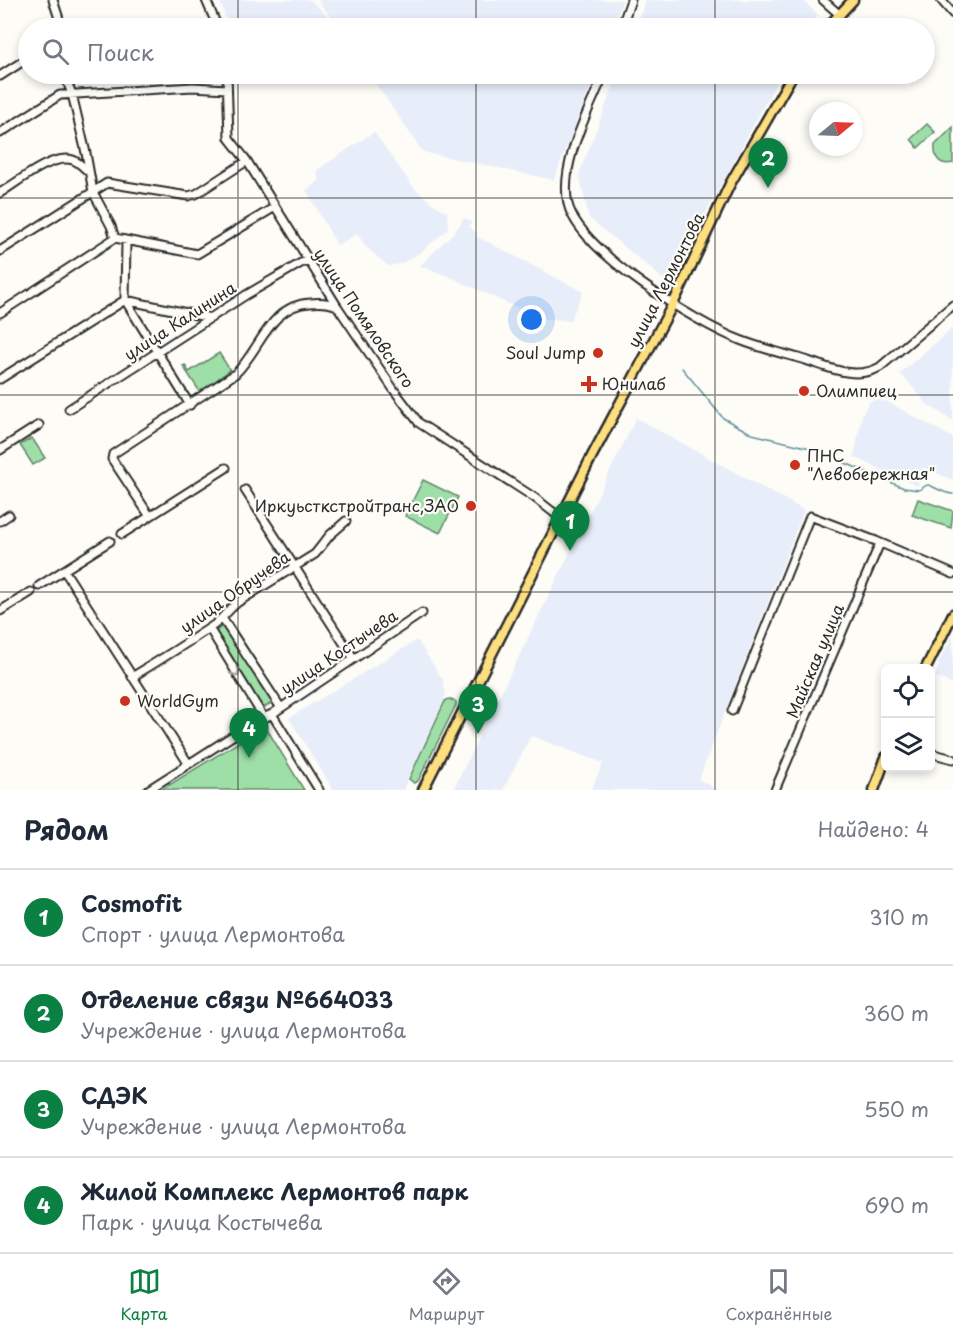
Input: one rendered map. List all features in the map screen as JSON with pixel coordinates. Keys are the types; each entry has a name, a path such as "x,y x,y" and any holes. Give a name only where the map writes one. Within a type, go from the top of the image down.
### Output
{"main road":[{"path":"837,18 853,0"},
{"name":"улица Лермонтова","path":"423,790 593,454 673,304 730,184 787,84"},
{"path":"928,664 953,614"},
{"path":"874,790 881,769"}],"street":[{"path":"53,0 59,18"},
{"path":"206,0 214,18"},
{"path":"625,18 631,0"},
{"path":"823,0 840,15"},
{"path":"941,0 953,14"},
{"path":"0,75 18,64"},
{"path":"68,84 93,192 115,238"},
{"name":"улица Помяловского","path":"227,84 228,135 247,160 337,306 394,390 420,423 535,498 562,519"},
{"path":"600,84 573,150 566,191 568,205 577,225 587,237 608,256 673,304 739,340 856,374 872,372 880,367 953,305"},
{"path":"0,133 60,95 193,87 227,89"},
{"path":"0,193 51,161 62,158 75,160 89,172"},
{"path":"0,251 107,183 188,196 196,194 247,160"},
{"path":"115,238 126,242 197,254 275,207"},
{"path":"0,313 115,238"},
{"path":"126,242 125,300 190,405"},
{"name":"улица Калинина","path":"69,410 211,318 289,270 310,261"},
{"path":"0,379 125,300 211,318"},
{"path":"149,516 112,456 237,372 247,361 256,343 274,321 285,312 304,303 322,302 337,306"},
{"path":"0,450 39,425"},
{"path":"122,534 226,468"},
{"path":"245,490 354,658"},
{"path":"0,521 9,515"},
{"path":"732,711 810,516 953,574"},
{"name":"улица Обручева","path":"132,676 209,628 238,602 315,554 346,520"},
{"path":"39,586 110,541"},
{"name":"Майская улица","path":"775,790 880,543"},
{"path":"64,570 188,763"},
{"path":"0,611 31,592"},
{"name":"улица Костычева","path":"148,790 188,763 272,714 422,613"},
{"path":"222,618 281,708"},
{"path":"209,628 264,718"},
{"path":"272,714 319,790"},
{"path":"935,754 953,759"}],"shaded area":[{"path":"219,0 310,0 327,15 326,18 226,18"},
{"path":"318,0 623,0 616,18 331,18"},
{"path":"646,0 803,0 818,15 816,18 639,18"},
{"path":"376,84 591,84 554,180 423,152"},
{"path":"614,84 776,84 668,283 589,218 579,174"},
{"path":"374,132 414,188 447,212 448,229 421,252 400,264 388,266 367,248 357,234 337,245 306,190 319,181 317,170"},
{"path":"464,218 472,222 469,227 477,233 476,236 583,292 570,321 541,319 448,276 420,266 455,231"},
{"path":"953,328 953,421 927,404 900,373"},
{"path":"886,401 953,438 953,480 923,468 920,474 922,477 917,486 854,457 862,415 869,402"},
{"path":"636,418 804,510 699,779 717,790 591,790 603,763 531,736 503,790 453,790"},
{"path":"953,635 953,685 935,676 938,663"},
{"path":"417,640 443,680 446,695 403,790 332,790 289,718"}],"green space":[{"path":"927,124 935,132 918,148 911,139"},
{"path":"953,127 953,163 948,164 938,160 935,145"},
{"path":"219,353 230,370 200,392 183,366 185,365 189,372"},
{"path":"32,438 45,458 33,465 20,445"},
{"path":"423,480 458,497 440,533 405,516"},
{"path":"918,499 953,511 951,528 912,515"},
{"path":"230,621 279,698 259,711 209,636"},
{"path":"448,699 456,702 456,705 418,781 414,783 409,779 445,701"},
{"path":"265,726 304,790 161,790"}],"waterway":[{"path":"682,368 723,418 752,434 810,448 904,488 919,490 928,485 953,494"}],"place":[{"name":"Отделение связи №664033","path":"768,188"},
{"name":"Soul Jump","path":"598,353"},
{"name":"Юнилаб","path":"589,384"},
{"name":"Олимпиец","path":"804,391"},
{"name":"ПНС \"Левобережная\"","path":"795,465"},
{"name":"Иркуьсткстройтранс,ЗАО","path":"471,506"},
{"name":"Cosmofit","path":"570,551"},
{"name":"WorldGym","path":"125,701"},
{"name":"СДЭК","path":"478,734"},
{"name":"Жилой Комплекс Лермонтов парк","path":"249,758"}]}
